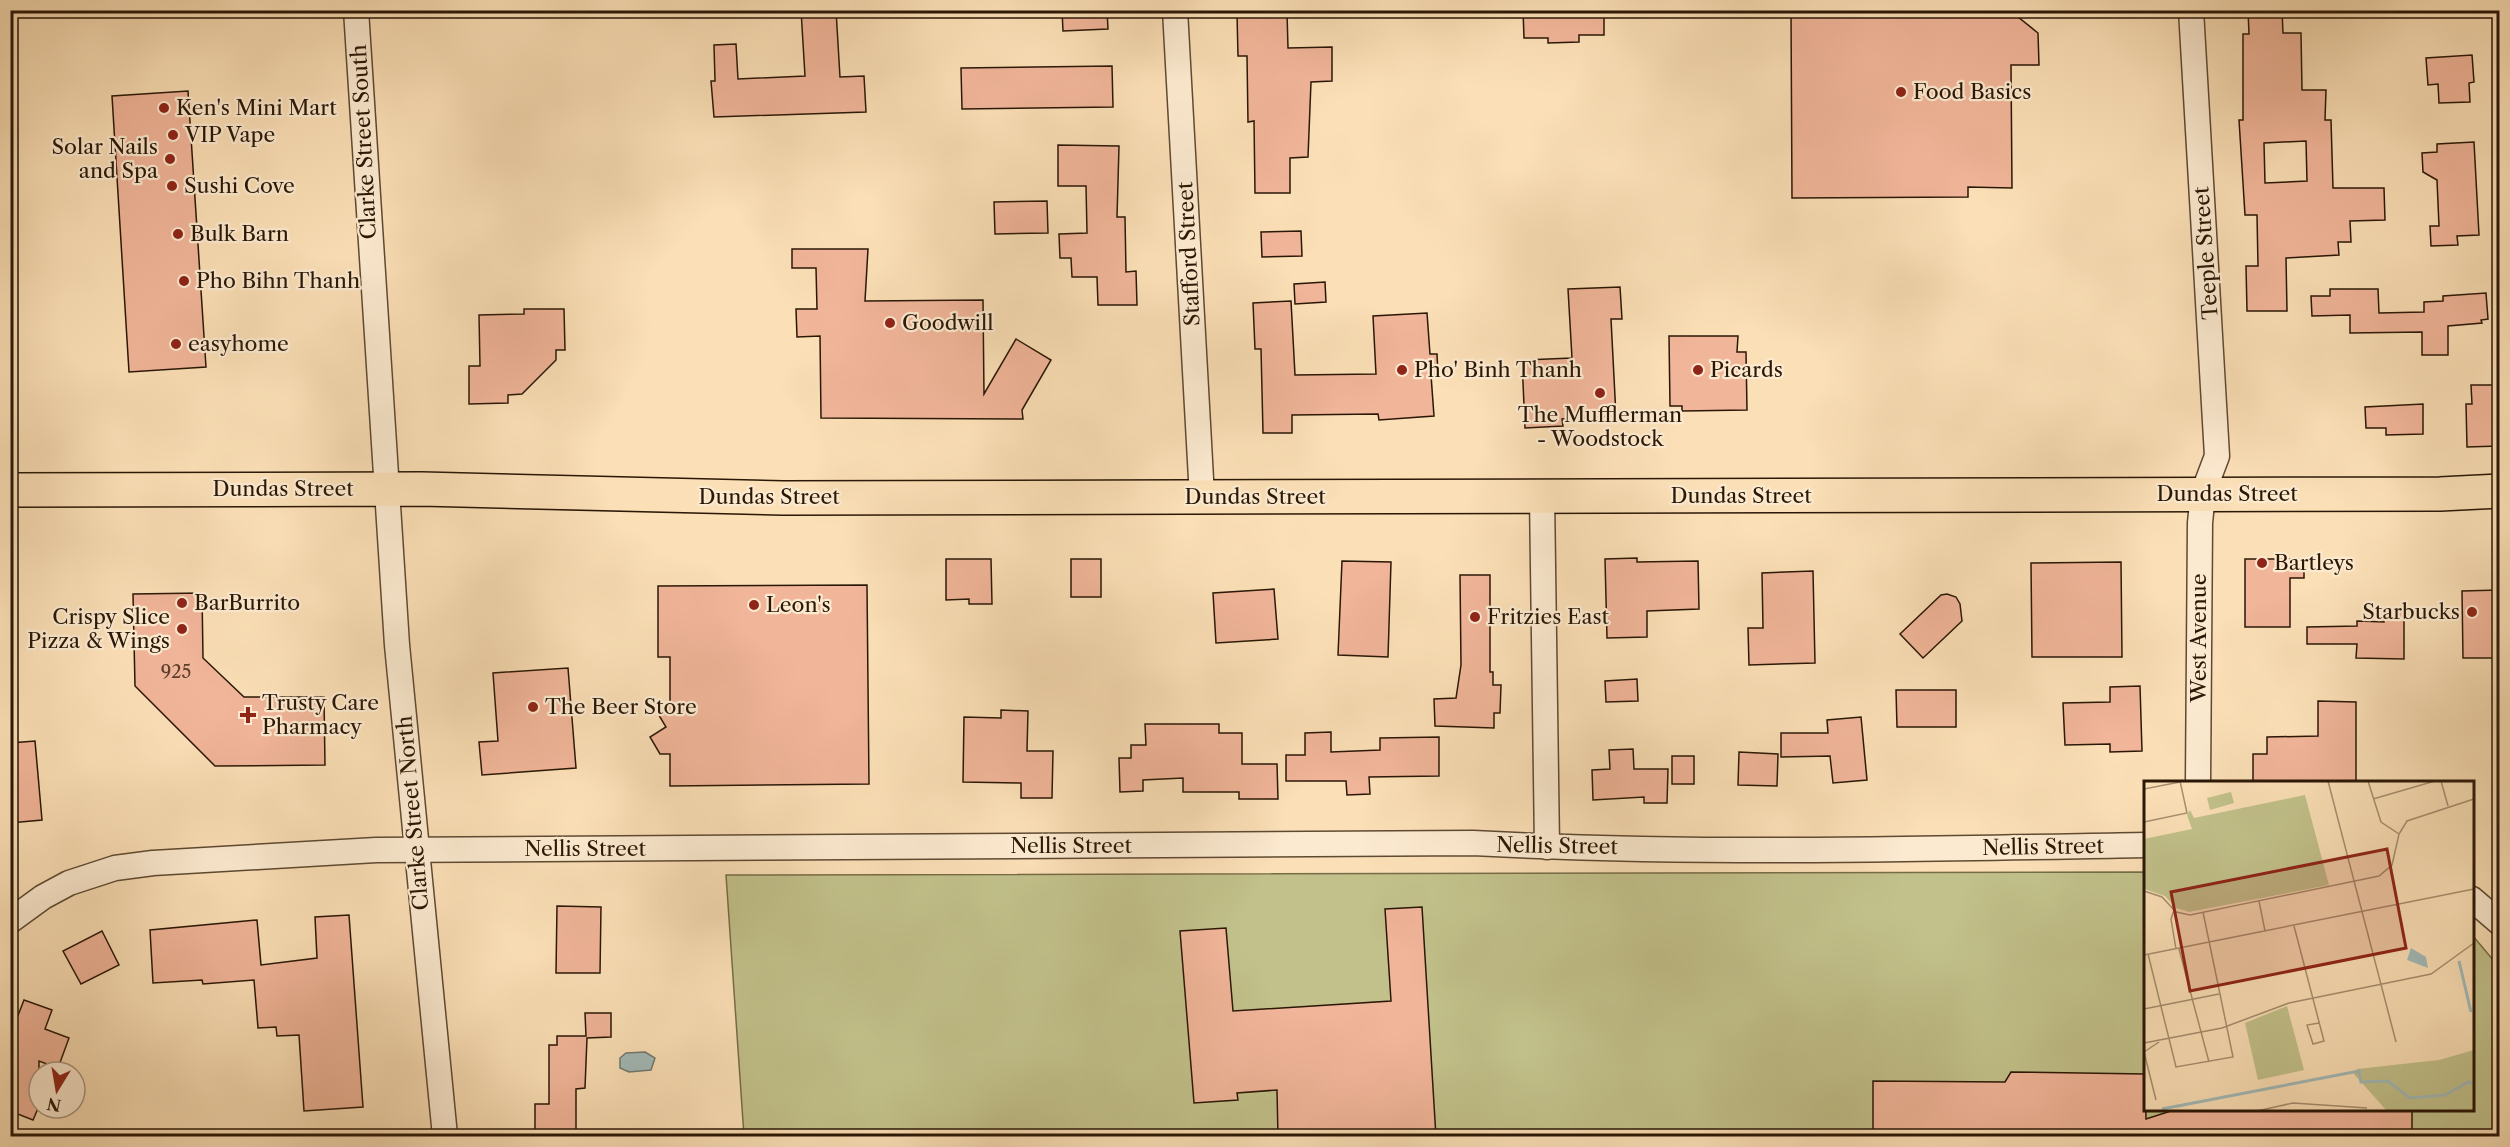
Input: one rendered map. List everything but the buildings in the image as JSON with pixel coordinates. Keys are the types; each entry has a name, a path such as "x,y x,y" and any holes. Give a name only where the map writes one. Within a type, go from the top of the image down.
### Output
{"main road":[{"name":"Dundas Street","path":"10,490 388,489 764,498 2499,491"}],"street":[{"name":"Clarke Street South","path":"356,10 388,489"},
{"name":"Stafford Street","path":"1175,10 1202,497"},
{"name":"Teeple Street","path":"2191,10 2217,456 2203,493"},
{"name":"Clarke Street North","path":"388,489 397,645 445,1137"},
{"name":"West Avenue","path":"2198,781 2200,524 2203,493"},
{"path":"1542,496 1547,847"},
{"name":"Nellis Street","path":"10,921 43,897 69,883 138,864 416,850 1473,843 1547,847 1919,848 2144,845"},
{"path":"2474,901 2499,922"}],"shaded area":[{"path":"2144,872 2144,1111 2474,1111 2474,937 2499,967 2499,1136 744,1136 726,875"}],"water":[{"path":"645,1052 655,1058 651,1070 629,1072 620,1068 620,1058 626,1053"}],"place":[{"name":"Food Basics","path":"1901,92"},
{"name":"Ken's Mini Mart","path":"164,108"},
{"name":"VIP Vape","path":"173,135"},
{"name":"Solar Nails and Spa","path":"170,159"},
{"name":"Sushi Cove","path":"172,186"},
{"name":"Bulk Barn","path":"178,234"},
{"name":"Pho Bihn Thanh","path":"184,281"},
{"name":"Goodwill","path":"890,323"},
{"name":"easyhome","path":"176,344"},
{"name":"Pho' Binh Thanh","path":"1402,370"},
{"name":"Picards","path":"1698,370"},
{"name":"The Mufflerman - Woodstock","path":"1600,393"},
{"name":"Bartleys","path":"2262,563"},
{"name":"BarBurrito","path":"182,603"},
{"name":"Leon's","path":"754,605"},
{"name":"Starbucks","path":"2472,612"},
{"name":"Fritzies East","path":"1475,617"},
{"name":"Crispy Slice Pizza & Wings","path":"182,629"},
{"name":"The Beer Store","path":"533,707"},
{"name":"Trusty Care Pharmacy","path":"248,715"}]}
